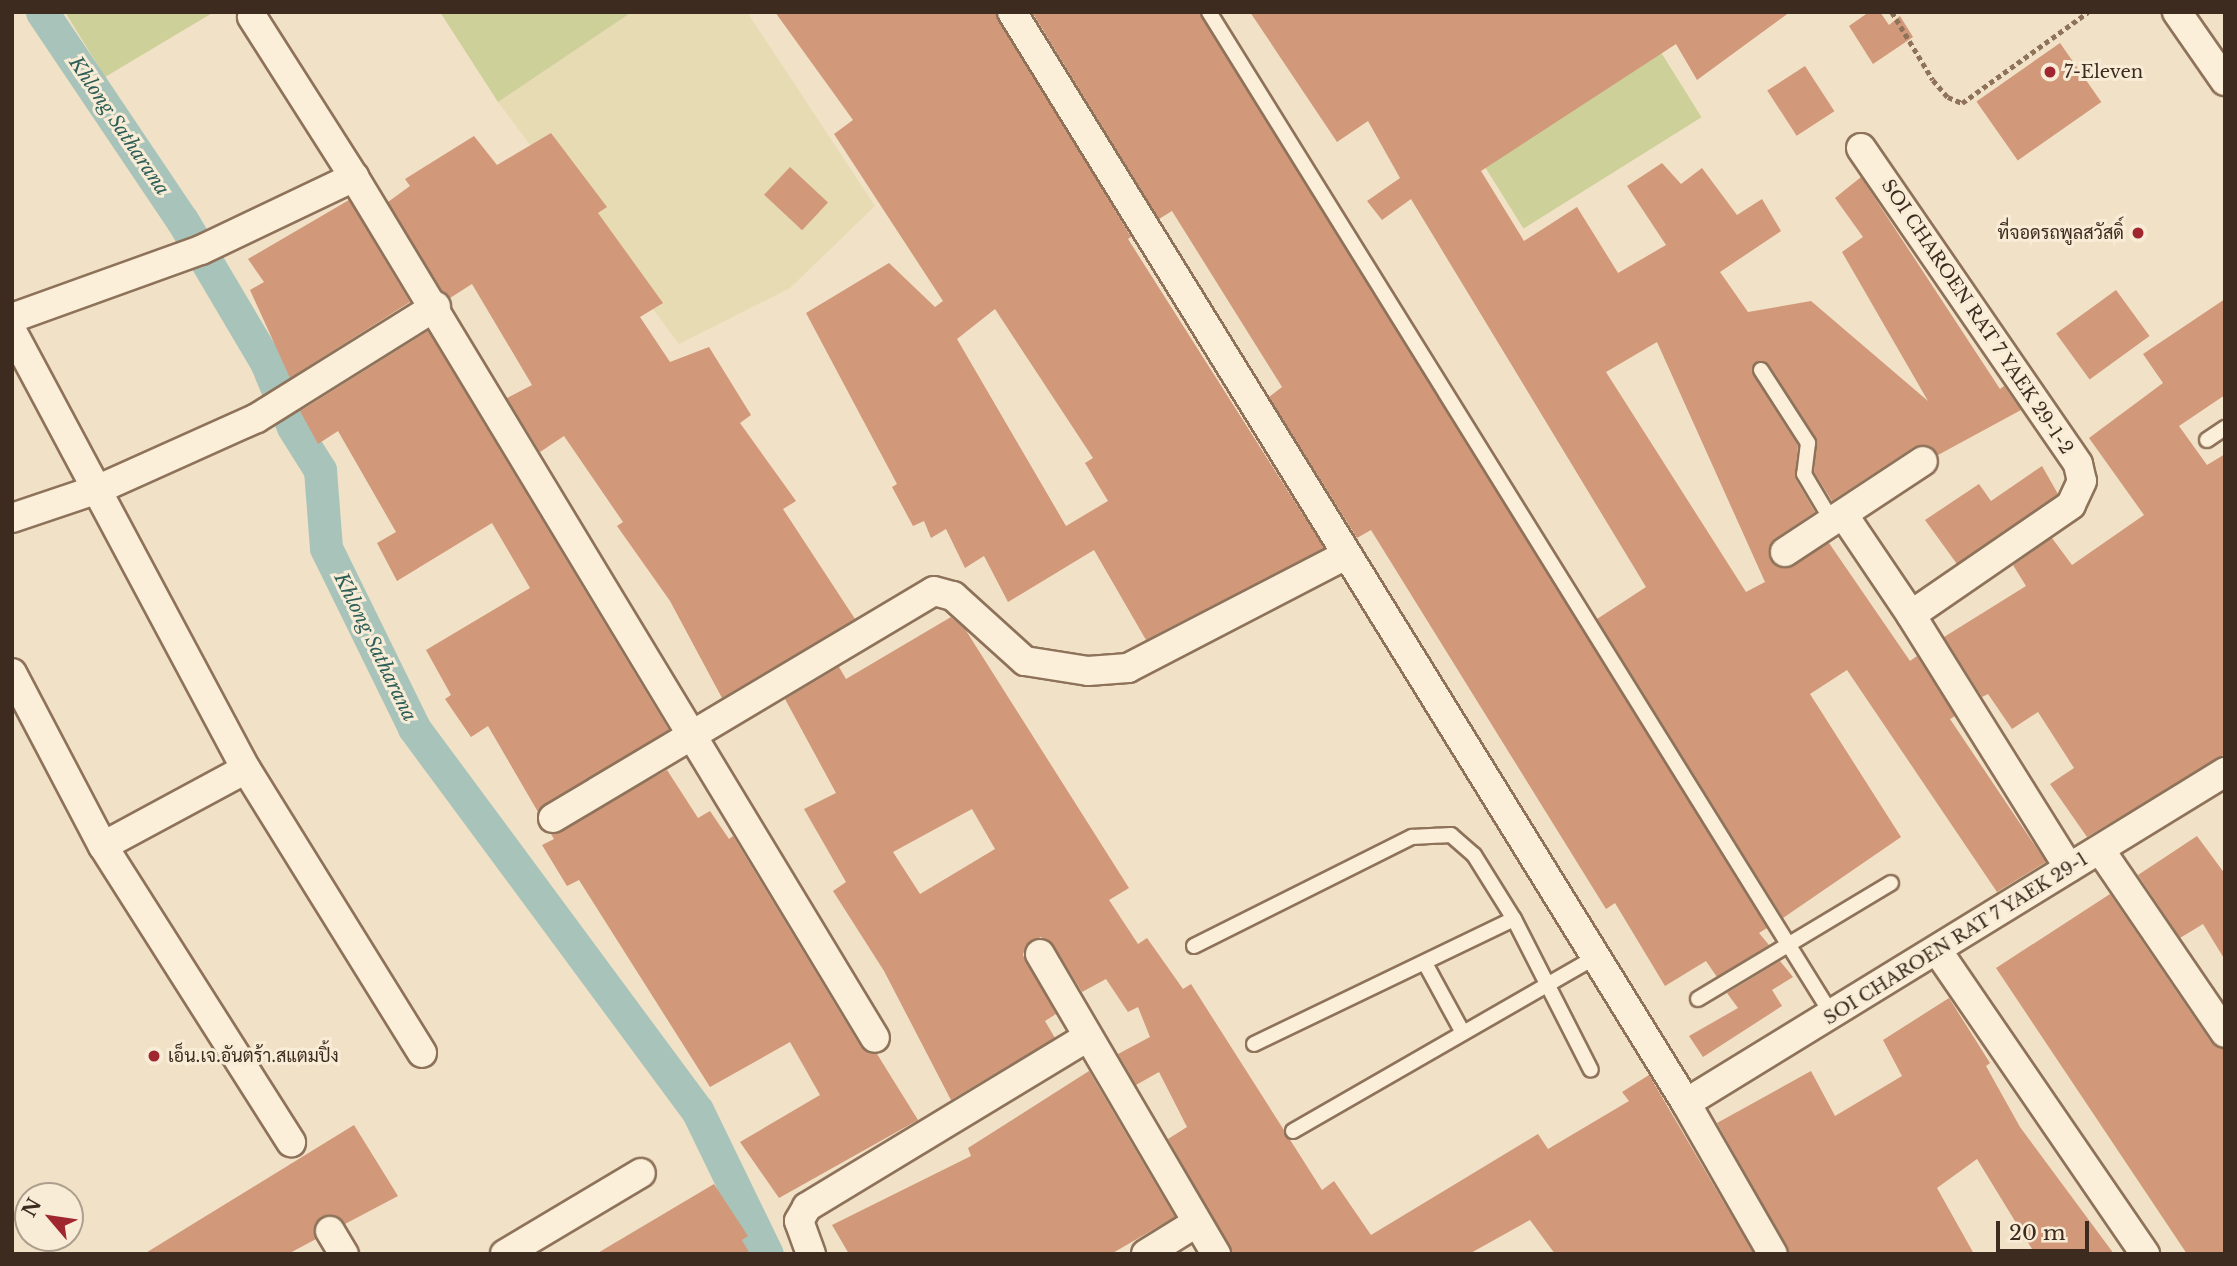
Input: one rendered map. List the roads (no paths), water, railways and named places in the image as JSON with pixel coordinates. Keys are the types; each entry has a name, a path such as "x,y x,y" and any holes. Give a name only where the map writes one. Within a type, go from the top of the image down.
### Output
{"street":[{"path":"1012,12 1344,556 1686,1103 1773,1254"},
{"path":"2178,12 2225,81"},
{"path":"252,16 436,306 875,1038"},
{"name":"SOI CHAROEN RAT 7 YAEK 29-1-2","path":"1861,148 2078,464 2082,481 2071,505 1911,615"},
{"path":"12,318 201,250 354,177"},
{"path":"12,517 101,488 257,418 436,306"},
{"path":"12,331 101,488 246,769 422,1054"},
{"path":"1785,552 1923,461"},
{"path":"1837,518 1911,615 2069,868"},
{"path":"553,818 934,591 953,596 1025,661 1088,671 1128,668 1344,556"},
{"path":"12,673 103,846 291,1142"},
{"path":"103,846 246,769"},
{"name":"SOI CHAROEN RAT 7 YAEK 29-1","path":"1686,1103 1939,953 2069,868 2222,781"},
{"path":"2101,851 2225,1033"},
{"path":"1939,953 2145,1254"},
{"path":"1040,954 1216,1254"},
{"path":"811,1254 799,1221 807,1207 1088,1037"},
{"path":"505,1254 641,1173"},
{"path":"1146,1254 1196,1223"}],"lane":[{"path":"1209,12 1790,943 1832,1015"},
{"path":"1761,370 1808,443 1804,474 1837,518"},
{"path":"2207,439 2225,428"},
{"path":"1194,946 1321,878 1412,837 1436,832 1451,835 1474,855 1514,919 1591,1070"},
{"path":"1698,999 1891,883"},
{"path":"1254,1044 1426,965 1514,919"},
{"path":"1293,1131 1595,957"},
{"path":"1426,965 1463,1033"}],"waterway":[{"name":"Khlong Satharana","path":"42,12 182,220 266,362 293,427 320,470 326,548 414,728 697,1110 767,1254"}],"place":[{"name":"7-Eleven","path":"2050,72"},
{"name":"ที่จอดรถพูลสวัสดิ์","path":"2138,233"},
{"name":"เอ็น.เจ.อันตร้า.สแตมปิ้ง","path":"154,1056"}]}
